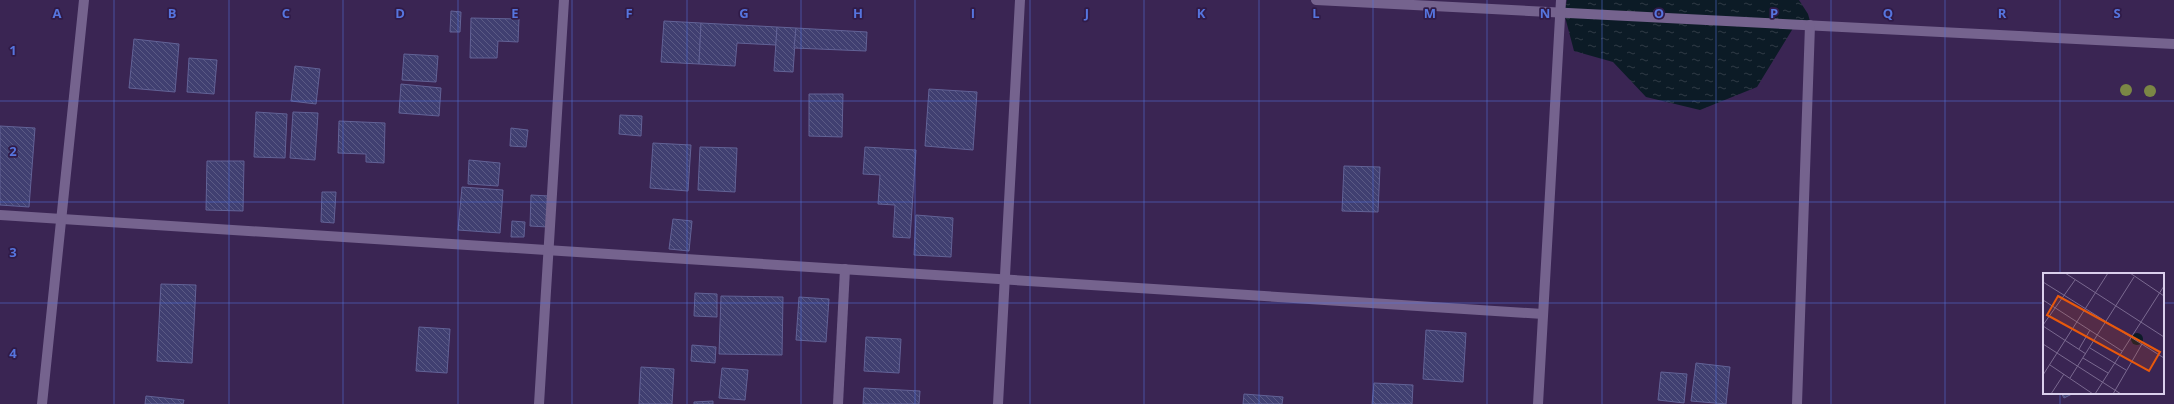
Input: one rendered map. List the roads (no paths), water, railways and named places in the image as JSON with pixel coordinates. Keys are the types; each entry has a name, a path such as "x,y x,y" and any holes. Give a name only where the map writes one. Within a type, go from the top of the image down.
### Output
{"street":[{"path":"42,404 84,0"},
{"path":"539,404 564,0"},
{"path":"998,404 1020,0"},
{"path":"1316,0 2174,44"},
{"path":"1538,404 1561,0"},
{"path":"1797,404 1810,25"},
{"path":"0,215 1543,314"},
{"path":"838,404 845,269"}],"water":[{"path":"1567,0 1799,0 1808,14 1813,32 1795,25 1757,87 1700,110 1646,97 1613,62 1574,51 1564,13"}]}
